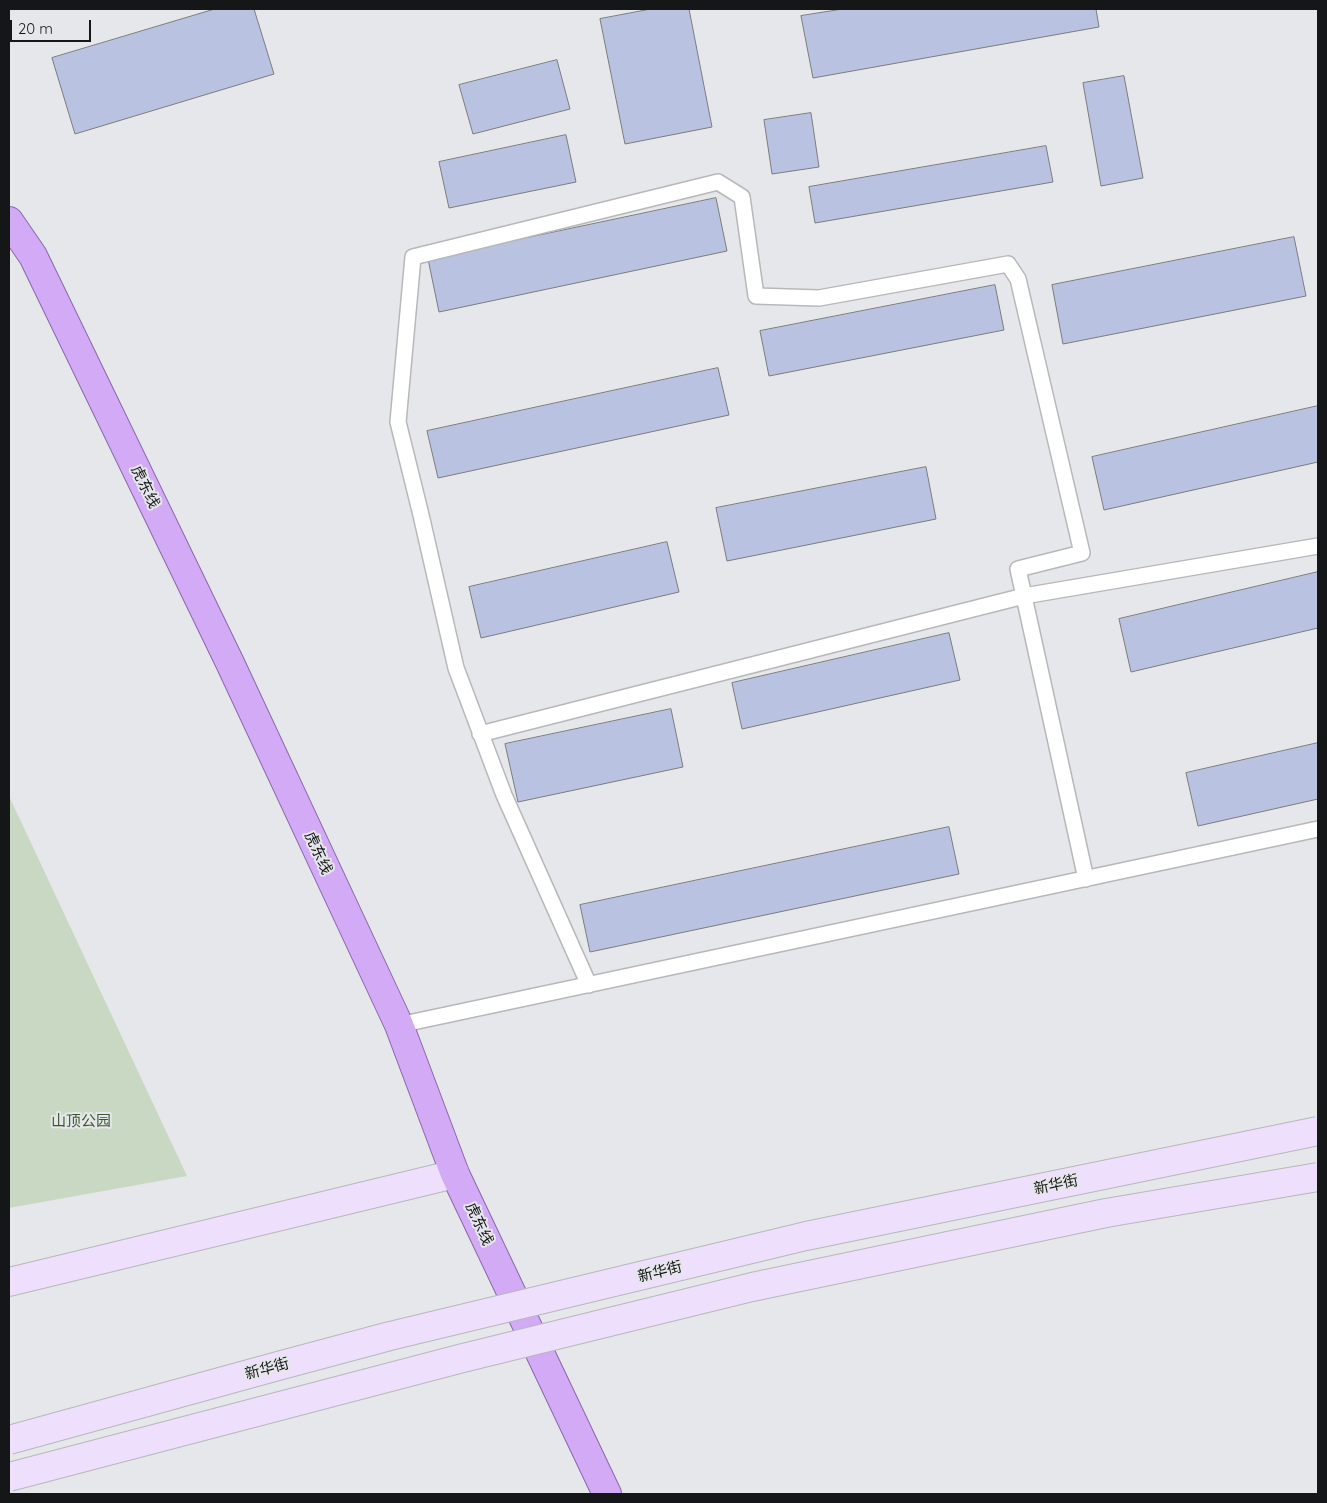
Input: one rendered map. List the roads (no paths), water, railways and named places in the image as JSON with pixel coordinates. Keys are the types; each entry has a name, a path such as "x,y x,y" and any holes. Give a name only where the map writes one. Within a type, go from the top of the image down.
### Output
{"highway":[{"name":"虎东线","path":"9,221 33,256 230,663 398,1026 455,1174 603,1493"}],"main road":[{"name":"新华街","path":"9,1440 372,1341 806,1236 1318,1132"},
{"path":"9,1282 455,1174"},
{"path":"9,1477 463,1358 752,1287 1106,1213 1318,1177"}],"lane":[{"path":"589,985 504,795 456,668 398,422 413,257 718,182 742,196 756,296 819,298 1008,264 1018,279 1082,553 1018,569 1086,879"},
{"path":"480,734 1024,596 1318,546"},
{"path":"398,1026 1318,829"}],"park label":[{"name":"山顶公园","path":"81,1121"}]}
